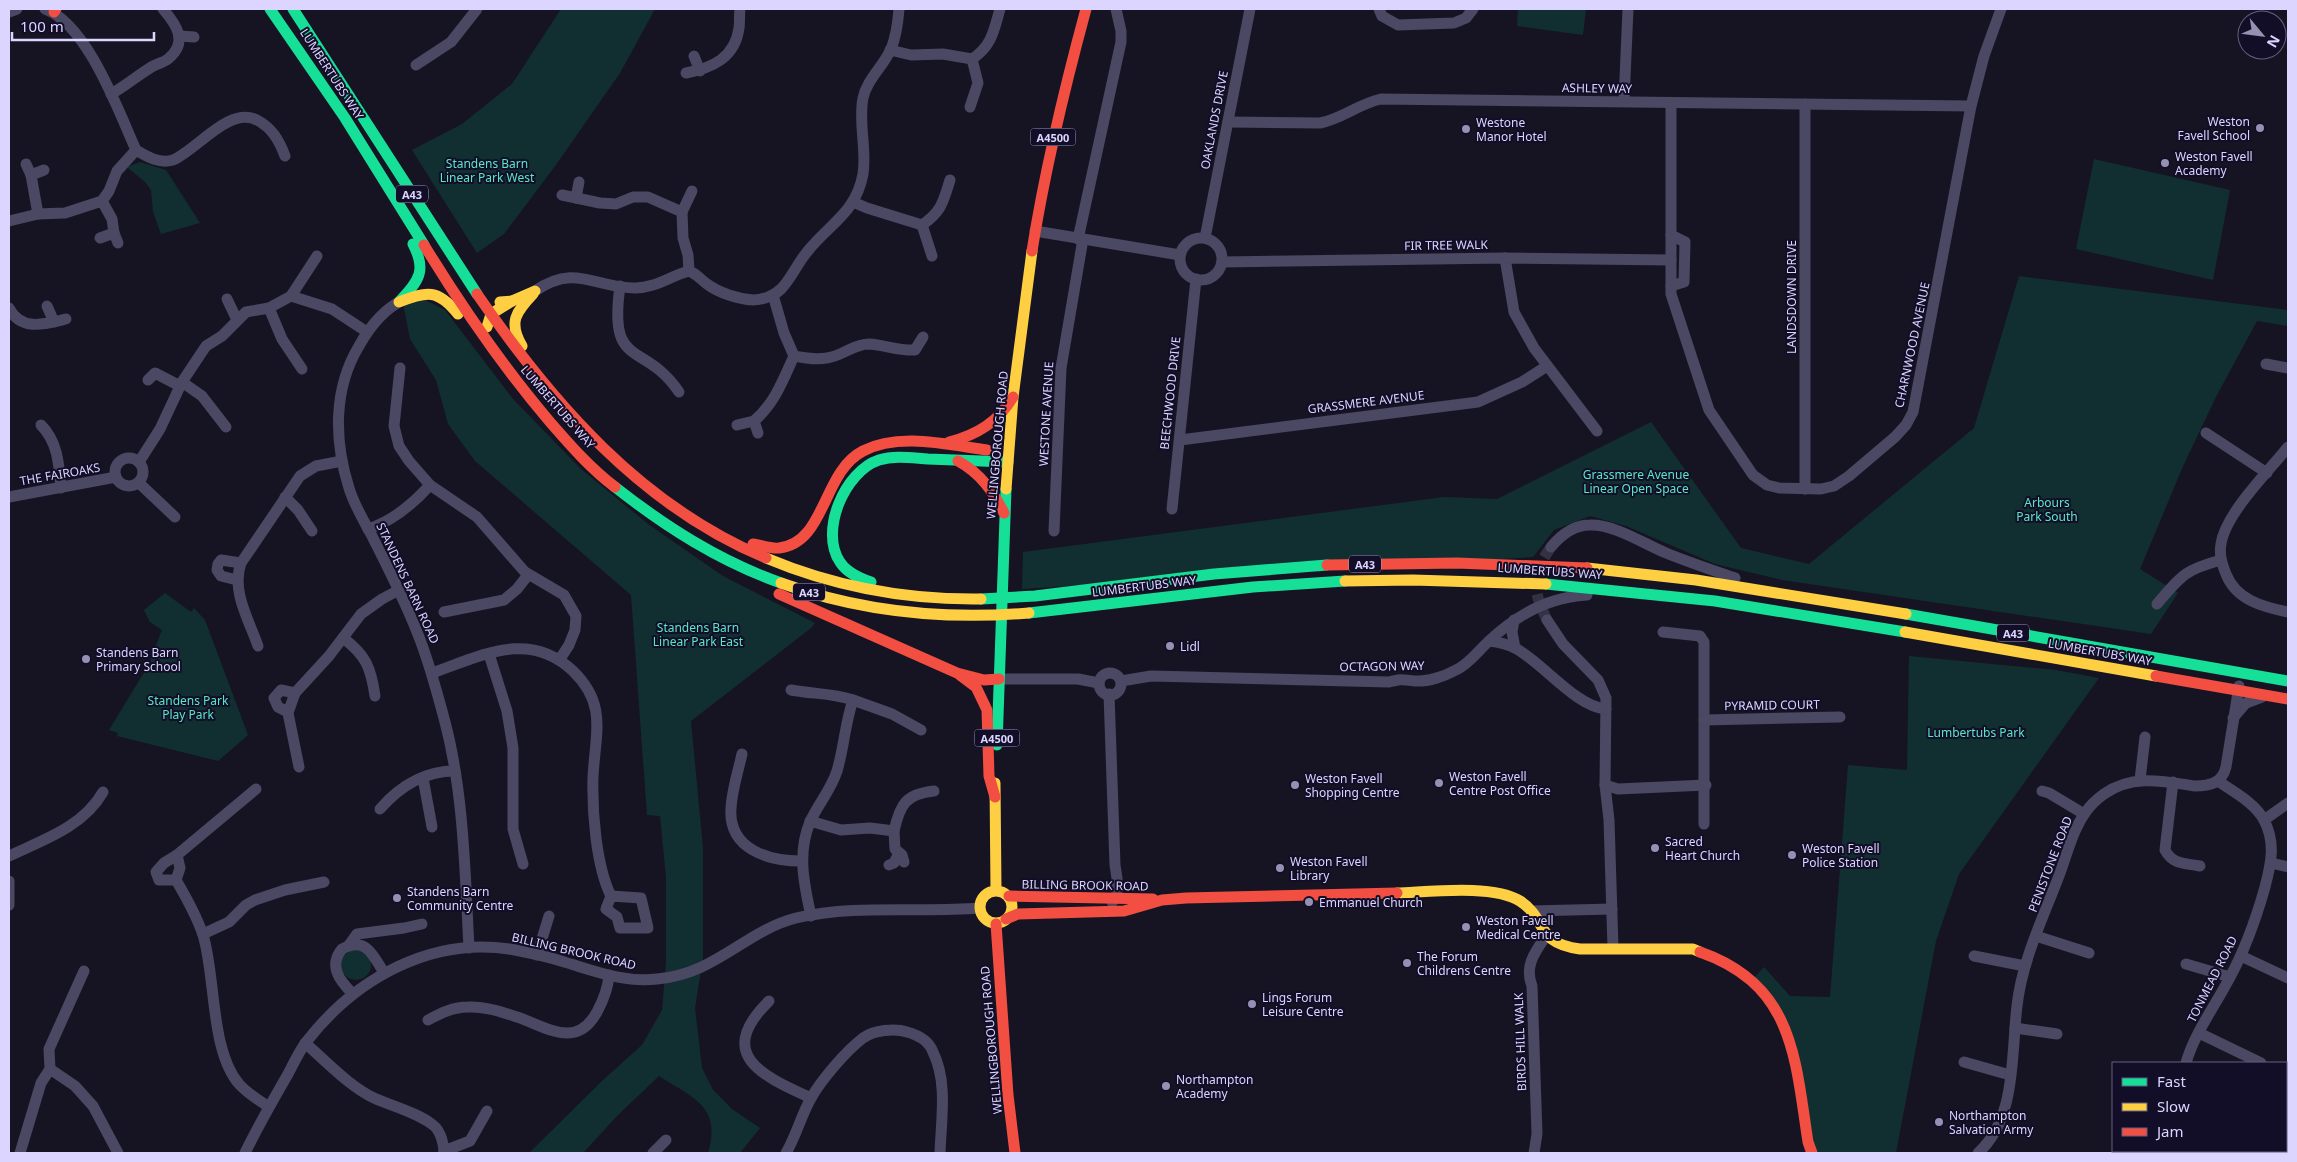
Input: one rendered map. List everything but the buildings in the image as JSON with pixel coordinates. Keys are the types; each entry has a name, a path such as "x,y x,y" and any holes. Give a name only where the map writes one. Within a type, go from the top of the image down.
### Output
{"main road":[{"name":"LUMBERTUBS WAY","path":"270,9 333,101 482,336 527,395 572,447 616,488 657,520 730,562 801,590 877,609 944,616 978,617 1293,584 1426,580 1525,581 1692,597 1775,609 2288,699"},
{"name":"LUMBERTUBS WAY","path":"293,9 490,314 535,375 574,420 609,457 640,484 704,527 738,546 777,563 843,584 906,595 953,599 1037,596 1274,568 1420,563 1583,568 1777,592 2288,681"},
{"name":"WELLINGBOROUGH ROAD","path":"996,890 995,797 1004,513 1013,397 1044,177 1063,94 1086,9"},
{"path":"379,141 386,166 450,267 448,274 444,278"},
{"path":"383,181 392,210 421,260 420,278 399,302"},
{"path":"432,225 456,251 492,300 512,301"},
{"path":"535,291 512,301 490,314 486,324 490,333 558,421 572,447"},
{"path":"535,291 518,310 514,323 516,338 535,375"},
{"path":"399,302 422,293 432,292 446,299 492,363 527,395"},
{"path":"937,444 974,435 1002,414 1013,397"},
{"path":"704,527 726,530 748,542 770,549 785,548 798,543 812,530 835,478 844,465 861,451 891,443 937,444 1008,457"},
{"path":"953,599 867,581 844,568 836,557 832,544 834,521 843,494 851,479 862,468 875,461 891,457 958,461 1008,457"},
{"path":"958,461 983,478 994,492 1004,513"},
{"path":"696,544 742,575 776,592 957,673 984,680 999,680"},
{"path":"957,673 976,687 987,710 989,776 995,797"},
{"path":"996,890 1009,896 1012,908 1001,921 984,918 979,908 982,898 990,891 996,890"},
{"name":"BILLING BROOK ROAD","path":"1009,896 1022,899 1117,897 1162,900 1494,892 1520,901 1531,911 1546,936"},
{"name":"BILLING BROOK ROAD","path":"1001,921 1023,914 1124,911 1162,900"},
{"name":"WELLINGBOROUGH ROAD","path":"1001,921 1008,1095 1015,1153"},
{"path":"1546,936 1565,947 1580,950 1613,948 1693,949 1718,958 1752,980 1778,1012 1794,1052 1808,1142 1812,1153"}],"street":[{"path":"9,12 17,9"},
{"path":"111,94 135,80 150,67 168,59 178,44 180,36 177,25 163,9"},
{"path":"416,65 451,42 477,9"},
{"path":"686,73 700,71 716,64 730,53 736,40 740,9"},
{"path":"535,291 559,278 578,277 620,286 651,286 689,270 696,273 707,284 738,297 754,300 773,295 781,289 807,252 838,221 853,202 863,174 864,155 861,113 863,98 873,75 890,50 898,24 899,9"},
{"path":"890,50 911,55 943,54 972,59 983,51 990,42 1000,9"},
{"name":"WESTONE AVENUE","path":"1054,531 1061,368 1081,239 1120,42 1121,32 1116,9"},
{"name":"OAKLANDS DRIVE","path":"1205,238 1250,9"},
{"path":"1379,9 1382,16 1398,25 1454,23 1466,18 1473,9"},
{"path":"1624,101 1628,9"},
{"name":"CHARNWOOD AVENUE","path":"1671,103 1671,294 1706,401 1715,422 1758,478 1773,487 1827,488 1841,482 1895,437 1910,419 1916,401 1971,106 1982,62 2001,9"},
{"path":"52,10 68,23 86,47 111,94 136,150 151,159 168,162 230,120 242,116 253,118 273,132 285,156"},
{"path":"180,36 194,37"},
{"path":"694,56 700,71"},
{"path":"970,106 978,83 972,59"},
{"name":"ASHLEY WAY","path":"1228,122 1326,122 1332,121 1364,103 1381,99 1971,106"},
{"name":"LANDSDOWN DRIVE","path":"1805,104 1805,489"},
{"path":"9,221 38,214 65,213 102,201 109,191 117,171 136,150"},
{"path":"38,214 28,169 44,170"},
{"path":"922,225 942,207 950,180"},
{"path":"576,198 579,182"},
{"path":"689,270 683,238 682,212 692,191"},
{"path":"562,195 600,203 616,204 633,198 648,197 682,212"},
{"path":"100,238 116,238 112,219 102,201"},
{"path":"853,202 922,225"},
{"path":"922,225 932,256"},
{"path":"1035,231 1180,255"},
{"path":"1671,235 1685,242 1684,282 1671,286"},
{"path":"1205,238 1217,245 1221,252 1222,262 1215,274 1209,278 1196,279 1185,272 1181,266 1180,255 1187,242 1193,239 1205,238"},
{"path":"140,462 160,430 181,384 206,346 222,336 246,312 269,308 291,296 317,256"},
{"path":"1505,258 1514,312 1534,348 1597,431"},
{"name":"FIR TREE WALK","path":"1222,262 1505,258 1671,260"},
{"name":"STANDENS BARN ROAD","path":"444,278 421,292 399,302 382,315 367,332 352,357 343,381 338,409 342,461 349,490 399,590 418,633 432,673 446,724 456,771 466,880 469,948"},
{"name":"BEECHWOOD DRIVE","path":"1172,509 1196,279"},
{"path":"620,286 617,312 621,340 628,350 655,375 672,383 678,392"},
{"path":"737,425 754,421 765,411 779,390 794,356 784,333 773,295"},
{"path":"291,296 332,309 367,332"},
{"path":"227,299 237,320"},
{"path":"47,306 54,322"},
{"path":"9,308 12,314 27,324 41,326 66,318"},
{"path":"269,308 282,339 302,369"},
{"path":"915,350 923,337"},
{"path":"794,356 826,359 841,354 853,346 869,344 901,350 915,350 923,359"},
{"path":"2266,364 2288,368"},
{"name":"GRASSMERE AVENUE","path":"1180,440 1478,402 1522,382 1547,366"},
{"path":"400,368 394,426 399,446 409,461 430,485 477,517 528,575 564,595 576,616 575,630 569,645 560,659"},
{"path":"148,380 155,374 181,384 202,396 226,427"},
{"path":"754,421 758,433"},
{"path":"41,425 50,433 58,459 61,488"},
{"path":"2206,433 2267,473"},
{"path":"2288,447 2235,512 2220,544 2221,560 2228,580 2245,598 2265,608 2288,612"},
{"path":"130,458 140,462 144,473 139,483 133,486 126,486 120,483 116,477 116,466 120,462 130,458"},
{"path":"258,646 238,592 237,580 241,564 300,476 325,463 342,461"},
{"name":"THE FAIROAKS","path":"9,497 116,477"},
{"path":"139,483 175,516"},
{"path":"368,529 401,513 416,501 430,485"},
{"path":"285,497 298,510 312,531"},
{"path":"1551,546 1561,535 1575,529 1589,525 1604,526 1684,560 1777,592"},
{"path":"237,580 221,576 217,570 218,564 222,560 241,564"},
{"path":"2158,604 2187,572 2195,567 2221,560"},
{"path":"444,612 504,600 518,589 528,575"},
{"name":"OCTAGON WAY","path":"1121,681 1151,676 1389,682 1403,678 1416,681 1438,678 1458,669 1514,620 1548,602 1576,596 1600,595 1618,589"},
{"path":"299,767 288,712 295,693 312,676 354,622 368,608 399,590"},
{"path":"1514,620 1512,632 1515,648"},
{"path":"1547,620 1563,644 1598,680 1606,698 1605,784 1609,820 1613,948"},
{"path":"1663,632 1700,636 1704,642 1706,785 1704,824"},
{"path":"343,638 365,658 372,677 375,696"},
{"path":"1489,641 1515,648 1584,701 1598,709 1606,709"},
{"path":"432,673 502,650 526,648 560,659 583,681 596,707 598,733 593,778 598,858 611,896"},
{"path":"489,654 507,711 514,748 513,829 523,864"},
{"path":"1110,672 1117,675 1121,681 1119,690 1109,694 1101,689 1099,683 1102,676 1110,672"},
{"path":"2218,781 2224,776 2226,767 2237,690 2243,678 2249,674"},
{"path":"999,680 1078,679 1099,683"},
{"path":"2210,685 2227,700 2232,710 2233,719"},
{"path":"288,712 278,707 274,698 281,690 295,693"},
{"path":"791,690 815,694 833,694 853,700 892,714 921,730"},
{"path":"1101,912 1117,897 1118,878 1115,865 1109,694"},
{"path":"2233,719 2246,703 2268,695"},
{"path":"811,916 801,861 805,836 810,821 832,784 837,771 853,700"},
{"name":"PYRAMID COURT","path":"1704,720 1840,717"},
{"path":"2140,780 2145,737"},
{"path":"742,754 730,810 736,833 752,851 761,856 786,861 801,861"},
{"path":"380,809 398,790 443,771 456,771"},
{"path":"423,778 432,827"},
{"name":"PENISTONE ROAD","path":"1978,1153 1989,1143 2000,1122 2008,1097 2019,992 2036,936 2084,814 2103,794 2122,785 2140,780 2204,786 2218,781"},
{"name":"TONMEAD ROAD","path":"2186,1062 2199,1033 2241,956 2251,932 2271,863 2272,848 2264,820 2251,804 2218,781"},
{"path":"2173,782 2165,850 2170,858 2178,862 2200,866"},
{"path":"1605,784 1618,789 1706,785"},
{"path":"176,880 159,880 156,872 164,863 177,855 256,789"},
{"path":"889,865 901,857 895,849 894,831 903,803 921,792 934,791"},
{"path":"2042,791 2049,793 2084,814"},
{"path":"9,856 84,818 96,805 103,792"},
{"path":"2264,820 2288,803"},
{"path":"810,821 841,830 870,828 894,831"},
{"path":"177,855 180,868 176,880 203,934 211,974 215,1014 225,1055 238,1082 269,1107"},
{"path":"2271,863 2288,867"},
{"path":"9,881 9,905"},
{"path":"203,934 222,927 255,900 285,890 324,882"},
{"name":"BILLING BROOK ROAD","path":"245,1153 305,1043 328,1016 352,993 384,973 423,956 469,948 504,948 609,975 642,980 691,972 706,966 778,925 795,918 855,910 979,908"},
{"path":"1531,911 1612,909"},
{"path":"537,955 549,916"},
{"path":"352,993 340,980 335,967 339,952 349,945 357,934 422,924"},
{"name":"BIRDS HILL WALK","path":"1534,1153 1537,1134 1532,986 1529,974 1532,958 1546,936"},
{"path":"2036,936 2088,953"},
{"path":"349,945 360,945 367,948 384,973"},
{"path":"1974,956 2026,966"},
{"path":"2241,956 2288,978"},
{"path":"2186,964 2230,977"},
{"path":"20,1153 41,1083 50,1069 49,1049 84,971"},
{"path":"428,1020 447,1010 468,1006 516,1017 557,1033 571,1033 579,1030 593,1019 605,996 609,975"},
{"path":"769,1001 752,1020 747,1034 745,1046 749,1060 761,1073 811,1098"},
{"path":"2015,1028 2057,1034"},
{"path":"786,1153 794,1140 811,1098 842,1057 865,1037 896,1029 918,1035 933,1050 940,1070 942,1091 940,1153"},
{"path":"2199,1033 2259,1062"},
{"path":"305,1043 362,1091 374,1098 406,1110 435,1126 443,1142 444,1152 470,1141 487,1111"},
{"path":"1964,1062 2010,1075"},
{"path":"50,1069 75,1086 93,1106 118,1153"},
{"path":"653,1153 666,1140"}],"green space":[{"name":"Standens Barn Linear Park West","path":"561,9 655,9 620,73 558,162 504,234 477,253 412,150 462,124 512,84"},
{"path":"1518,9 1586,9 1583,35 1517,26"},
{"path":"2094,159 2230,190 2213,280 2076,249"},
{"path":"140,162 166,170 200,223 161,234 153,212 151,190 145,182 127,167"},
{"name":"Arbours Park South","path":"2019,276 2288,310 2288,326 2257,321 2217,395 2184,464 2140,569 2178,593 2151,634 1782,580 1715,564 1626,526 1590,516 1554,530 1533,557 1022,589 1023,552 1444,497 1497,499 1651,422 1741,548 1809,564 1974,428"},
{"name":"Standens Barn Linear Park East","path":"421,298 445,310 513,399 581,469 648,524 723,576 815,623 691,721 703,848 703,958 695,1008 702,1068 713,1090 732,1109 760,1128 740,1153 708,1153 711,1124 708,1114 702,1105 693,1098 659,1076 618,1115 583,1153 529,1153 603,1080 642,1045 662,1010 666,962 666,877 660,816 647,815 631,595 475,461 448,424 436,380 410,339 403,303"},
{"name":"Standens Park Play Park","path":"165,593 191,612 194,608 205,620 248,735 218,761 117,736 118,733 109,730 148,666 162,630 150,622 144,610"},
{"name":"Lumbertubs Park","path":"1909,656 2056,670 2099,678 1959,874 1936,941 1896,1153 1812,1153 1794,1052 1752,980 1764,967 1790,996 1830,997 1848,765 1907,770"},
{"path":"356,950 367,954 371,965 367,976 356,980 345,976 341,965 345,954"}],"tunnel":[{"path":"1547,620 1538,600 1536,583 1540,566 1551,547"}],"traffic: fast":[{"path":"270,9 345,118 424,245"},
{"path":"293,9 477,294"},
{"path":"400,301 419,275 420,261 413,244"},
{"path":"871,582 854,575 843,566 834,549 832,535 834,519 846,489 867,466 885,458 897,457 1008,462"},
{"path":"615,487 654,516 694,542 736,564 781,583"},
{"path":"997,745 1006,489"},
{"path":"981,599 1035,596 1214,574 1327,565"},
{"path":"1029,613 1253,587 1345,581"},
{"path":"1546,584 1715,601 1905,632"},
{"path":"1906,614 2288,681"}],"traffic: slow":[{"path":"1006,489 1013,397 1032,251"},
{"path":"500,302 512,301 535,291"},
{"path":"399,302 425,294 432,294 444,300 458,314"},
{"path":"522,346 515,330 516,318 522,306 533,294"},
{"path":"487,327 491,314 512,301"},
{"path":"766,558 818,577 871,590 925,597 981,599"},
{"path":"1587,568 1696,580 1906,614"},
{"path":"1345,581 1413,580 1546,584"},
{"path":"781,583 842,601 903,612 966,615 1029,613"},
{"path":"1905,632 2156,676"},
{"path":"995,783 996,890"},
{"path":"1397,893 1460,890 1494,892 1508,896 1520,901 1529,908 1543,930 1555,942 1580,949 1693,949 1700,952"},
{"path":"996,891 1008,895 1012,907 1008,919 996,923 984,919 980,907 984,895 996,891"}],"traffic: jam":[{"path":"1032,251 1056,130 1086,9"},
{"path":"424,245 468,314 516,380 573,448 615,487"},
{"path":"477,294 536,374 568,412 639,480 679,510 721,536 766,558"},
{"path":"949,442 969,436 986,426 1001,414 1013,397"},
{"path":"753,544 779,548 794,543 806,534 815,521 839,474 850,461 863,451 877,445 908,441 941,443 987,450"},
{"path":"958,461 973,471 985,483 1004,513"},
{"path":"1327,565 1457,563 1587,568"},
{"path":"779,594 957,673 984,680 999,679"},
{"path":"960,675 976,687 987,710 989,776 995,797"},
{"path":"2156,676 2288,699"},
{"path":"1006,919 1018,914 1124,911 1162,900 1186,898 1397,893"},
{"path":"1009,896 1153,899"},
{"path":"996,924 1008,1095 1015,1153"},
{"path":"1700,952 1731,966 1755,984 1772,1004 1784,1028 1793,1054 1808,1142 1812,1153"}],"place":[{"name":"Weston Favell School","path":"2260,128"},
{"name":"Westone Manor Hotel","path":"1466,129"},
{"name":"Weston Favell Academy","path":"2165,163"},
{"name":"Lidl","path":"1170,646"},
{"name":"Standens Barn Primary School","path":"86,659"},
{"name":"Weston Favell Centre Post Office","path":"1439,783"},
{"name":"Weston Favell Shopping Centre","path":"1295,785"},
{"name":"Sacred Heart Church","path":"1655,848"},
{"name":"Weston Favell Police Station","path":"1792,855"},
{"name":"Weston Favell Library","path":"1280,868"},
{"name":"Standens Barn Community Centre","path":"397,898"},
{"name":"Emmanuel Church","path":"1309,902"},
{"name":"Weston Favell Medical Centre","path":"1466,927"},
{"name":"The Forum Childrens Centre","path":"1407,963"},
{"name":"Lings Forum Leisure Centre","path":"1252,1004"},
{"name":"Northampton Academy","path":"1166,1086"},
{"name":"Northampton Salvation Army","path":"1939,1122"}],"park label":[{"name":"Grassmere Avenue Linear Open Space","path":"1636,481"}]}
